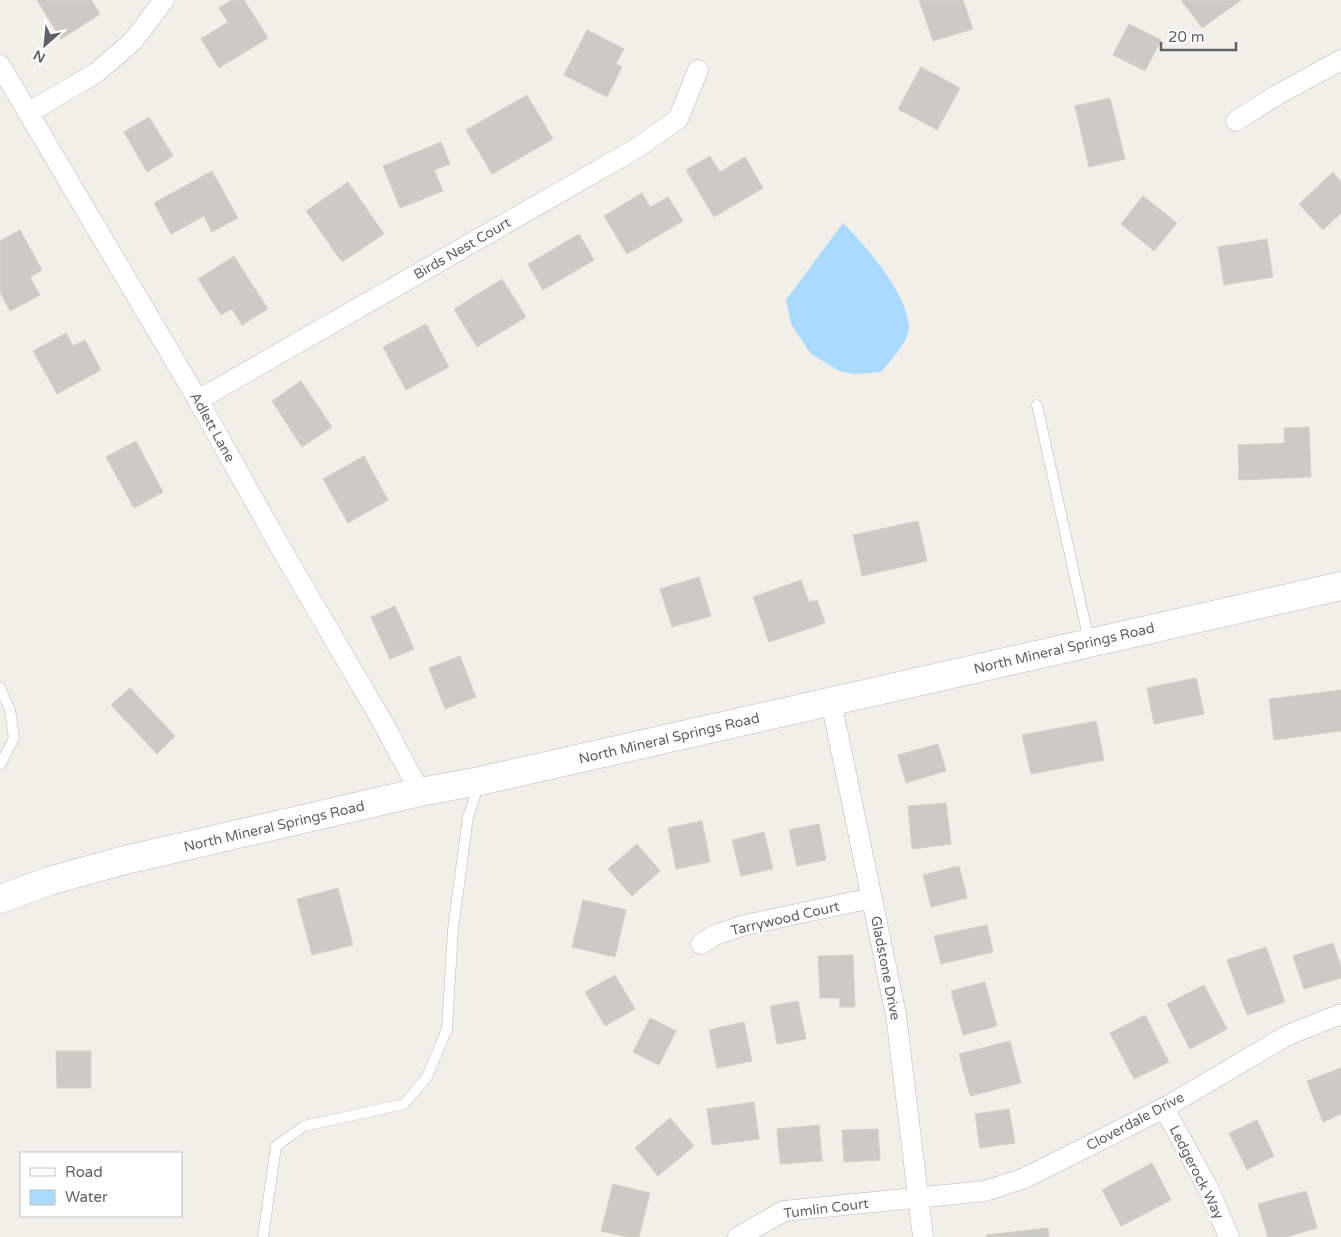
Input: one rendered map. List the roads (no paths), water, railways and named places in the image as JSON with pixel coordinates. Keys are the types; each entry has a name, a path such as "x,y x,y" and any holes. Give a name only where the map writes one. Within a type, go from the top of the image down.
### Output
{"street":[{"path":"29,112 96,74 133,41 164,0"},
{"path":"1236,121 1275,96 1341,60"},
{"name":"Adlett Lane","path":"0,66 198,400 283,552 382,721 420,792"},
{"name":"Birds Nest Court","path":"198,400 637,148 678,119 698,70"},
{"name":"North Mineral Springs Road","path":"2,894 121,861 420,792 480,781 1341,586"},
{"name":"Gladstone Drive","path":"831,701 896,1016 923,1237"},
{"name":"Tarrywood Court","path":"701,944 715,935 745,925 872,898"},
{"name":"Cloverdale Drive","path":"919,1198 985,1191 1025,1178 1164,1108 1288,1035 1341,1014"},
{"name":"Ledgerock Way","path":"1164,1108 1208,1190 1229,1237"},
{"name":"Tumlin Court","path":"738,1237 784,1210 919,1198"}],"lane":[{"path":"1037,405 1089,642"},
{"path":"0,688 10,710 14,738 0,765"},
{"path":"264,1236 276,1146 304,1126 404,1104 427,1077 447,1029 453,929 468,817 480,781"}],"water":[{"path":"843,223 884,271 907,314 909,327 906,339 881,372 855,374 839,371 811,354 791,324 786,300"}]}
